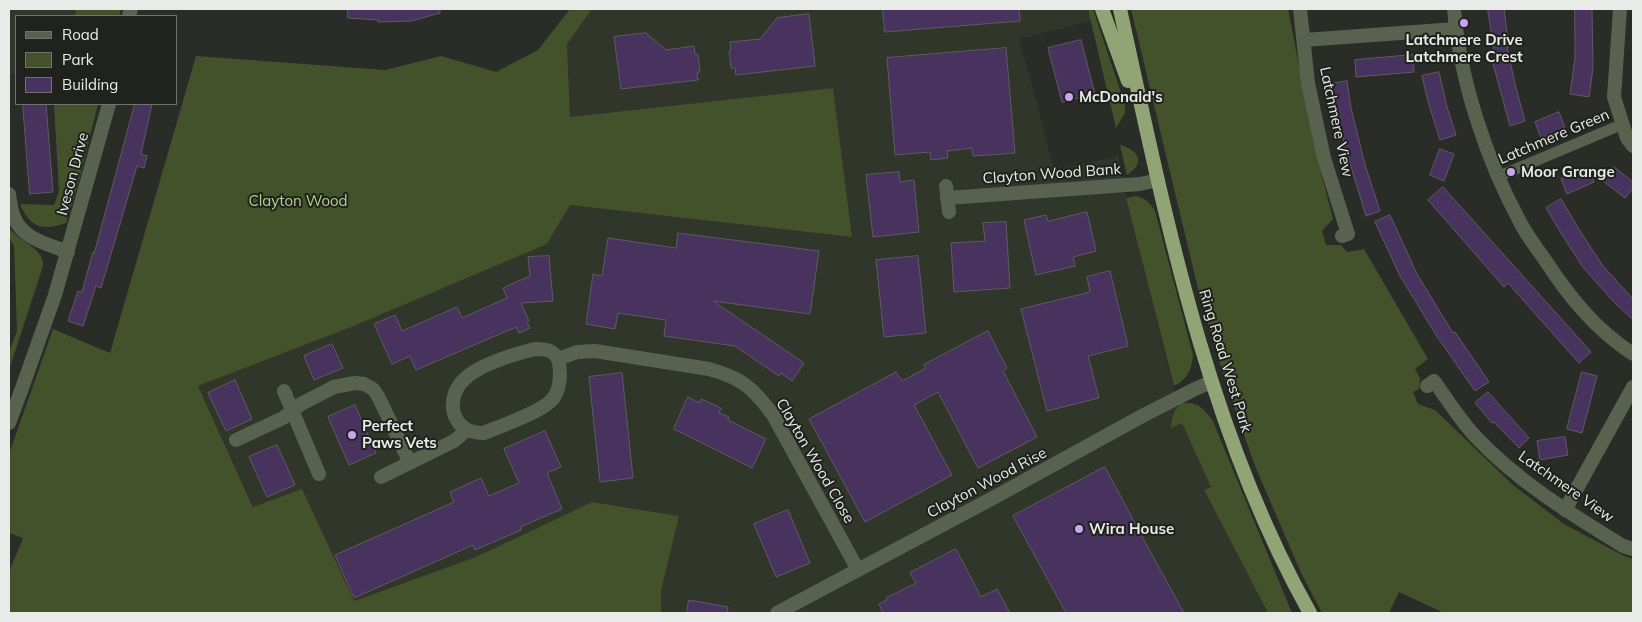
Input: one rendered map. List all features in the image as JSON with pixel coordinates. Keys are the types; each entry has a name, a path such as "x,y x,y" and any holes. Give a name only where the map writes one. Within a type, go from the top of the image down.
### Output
{"highway":[{"name":"Ring Road West Park","path":"1102,9 1146,128"},
{"name":"Ring Road West Park","path":"1120,9 1158,180 1212,382 1268,531 1310,613"},
{"name":"Ring Road West Park","path":"1299,594 1305,613"}],"street":[{"name":"Latchmere View","path":"1300,9 1308,83 1324,158 1348,234 1342,236"},
{"path":"1454,9 1467,88 1497,177 1521,224 1559,281 1594,324 1633,354"},
{"path":"1620,9 1614,98 1627,138 1633,146"},
{"path":"1304,40 1456,29"},
{"name":"Iveson Drive","path":"9,423 15,389 47,319 68,252 109,105"},
{"name":"Latchmere Green","path":"1497,177 1622,124"},
{"name":"Clayton Wood Bank","path":"949,212 947,192 1140,184 1158,180"},
{"path":"9,194 13,216 19,227 30,237 68,252"},
{"path":"534,349 545,349 552,352 558,359 560,370 558,387 554,398 546,405 484,433 467,430 458,423 453,412 453,399 456,388 465,378 516,353 534,349"},
{"name":"Clayton Wood Close","path":"558,359 577,352 595,351 709,369 728,374 742,382 758,394 773,415 858,570"},
{"name":"Latchmere View","path":"1427,386 1434,381 1474,435 1516,475 1565,510 1623,546 1633,549"},
{"name":"Clayton Wood Rise","path":"777,613 1002,494 1144,414 1212,382"},
{"path":"236,440 283,418 301,404 334,387 355,383 364,384 373,389 378,396 410,463"},
{"path":"1565,510 1633,387"},
{"path":"284,391 320,474"},
{"path":"381,477 454,441 467,430"}],"shaded area":[{"path":"9,9 77,9 76,15 15,15 15,73 9,75"},
{"path":"592,9 1088,9 1091,21 1019,39 1054,170 1118,156 1126,198 1182,422 1211,487 1204,491 1268,613 661,613 661,591 679,516 592,502 476,557 353,601 302,490 254,507 198,386 354,326 547,244 570,205 852,237 833,88 570,117 567,44"}],"green space":[{"path":"76,9 121,9 119,15 75,15"},
{"name":"Clayton Wood","path":"570,9 592,9 567,44 570,117 833,88 852,237 570,205 547,244 354,326 198,386 253,507 302,489 354,601 476,557 592,502 679,516 661,591 661,613 9,613 9,572 23,538 9,533 9,454 53,329 110,353 196,56 385,70 441,56 496,72 538,50"},
{"path":"1088,9 1093,9 1125,105 1125,113 1116,128"},
{"path":"1131,9 1288,9 1317,157 1333,219 1322,231 1326,245 1341,245 1347,252 1364,249 1428,359 1415,369 1420,378 1419,389 1413,392 1418,404 1435,410 1513,485 1564,524 1633,559 1633,613 1444,613 1399,592 1389,613 1322,613 1302,575 1255,466 1227,387 1199,293"},
{"path":"54,105 98,105 66,223 44,227 33,223 20,204 54,205 59,191"},
{"path":"1120,145 1132,150 1138,157 1137,166 1127,175"},
{"path":"1135,196 1147,201 1155,211 1193,355 1188,374 1179,384 1174,386 1126,198"},
{"path":"9,228 40,254 43,266 9,370 9,352 17,331 14,246 9,238"},
{"path":"1181,403 1196,404 1212,419 1292,613 1268,613 1204,490 1211,487 1182,423 1171,428 1173,415"}],"building":[{"path":"348,9 440,9 440,13 411,21 378,22 378,20 348,18"},
{"path":"883,9 1019,9 1020,21 885,32"},
{"path":"1488,9 1504,9 1509,47 1507,47 1525,121 1510,126 1492,60 1495,59"},
{"path":"1575,9 1592,9 1593,68 1589,97 1570,94 1575,58"},
{"path":"809,14 815,66 736,75 735,68 731,68 730,42 760,39 777,18"},
{"path":"646,33 666,50 694,46 695,54 698,54 700,72 697,73 698,80 621,89 614,37"},
{"path":"1081,40 1095,94 1062,102 1048,48"},
{"path":"1006,48 1015,153 973,156 972,148 947,151 948,158 931,160 930,152 895,155 887,58"},
{"path":"1413,55 1414,72 1356,77 1355,60"},
{"path":"1439,72 1456,135 1440,140 1422,76"},
{"path":"1347,81 1351,108 1365,165 1380,211 1366,216 1345,147 1331,84"},
{"path":"23,105 46,105 53,192 30,194"},
{"path":"135,105 152,105 141,154 147,156 144,168 137,166 101,288 96,286 83,326 68,321 78,291 82,292"},
{"path":"1559,112 1565,128 1541,138 1535,122"},
{"path":"1440,149 1454,154 1444,181 1430,175"},
{"path":"1614,167 1633,182 1633,188 1625,198 1603,181"},
{"path":"1588,168 1594,182 1567,194 1561,179"},
{"path":"899,172 900,182 914,180 919,232 873,237 866,175"},
{"path":"1443,187 1591,352 1579,363 1508,283 1504,287 1428,200"},
{"path":"1561,199 1603,266 1633,299 1633,320 1612,300 1582,266 1546,208"},
{"path":"1087,212 1096,251 1073,257 1075,266 1036,275 1024,220 1046,215 1048,221"},
{"path":"1390,215 1417,274 1453,333 1455,332 1489,382 1475,391 1436,335 1400,276 1375,222"},
{"path":"1006,222 1010,288 954,292 951,243 985,241 983,223"},
{"path":"678,233 819,251 810,314 713,301 804,363 792,381 781,373 779,376 735,346 664,336 666,320 618,313 615,329 586,324 593,274 602,276 608,238 676,248"},
{"path":"549,256 553,301 521,303 530,328 519,333 516,327 416,370 410,356 392,364 374,324 395,315 402,331 457,307 462,318 507,298 503,288 530,276 528,257"},
{"path":"918,256 926,333 884,337 876,260"},
{"path":"1110,271 1128,346 1088,356 1099,398 1047,411 1021,309 1090,292 1087,277"},
{"path":"988,331 1007,368 1003,371 1037,437 978,468 938,392 914,405 952,475 865,522 809,419 896,372 902,381 926,368 924,365"},
{"path":"332,344 343,368 314,380 304,356"},
{"path":"1582,372 1597,376 1582,433 1567,429"},
{"path":"622,373 633,478 600,482 589,377"},
{"path":"235,380 252,419 226,431 208,393"},
{"path":"1488,392 1529,438 1519,448 1494,422 1492,423 1475,403"},
{"path":"688,397 700,403 701,399 721,408 719,413 729,417 728,420 766,439 752,468 674,429"},
{"name":"Perfect Paws Vets","path":"355,405 376,453 349,465 328,417"},
{"path":"545,431 561,467 547,473 562,509 520,527 521,530 475,550 473,545 354,598 335,555 454,502 450,492 481,478 489,496 519,483 504,449"},
{"path":"1565,437 1568,455 1540,460 1537,441"},
{"path":"277,445 295,485 267,497 249,457"},
{"name":"Wira House","path":"1105,467 1184,613 1066,613 1013,516"},
{"path":"788,510 810,563 776,577 754,524"},
{"path":"956,549 981,597 997,589 1010,613 883,613 879,604 887,600 886,598 916,583 910,573"},
{"path":"689,600 728,607 727,613 687,613"}],"place":[{"name":"Latchmere Drive Latchmere Crest","path":"1464,23"},
{"name":"McDonald's","path":"1069,97"},
{"name":"Moor Grange","path":"1511,172"},
{"name":"Perfect Paws Vets","path":"352,435"},
{"name":"Wira House","path":"1079,529"}]}
